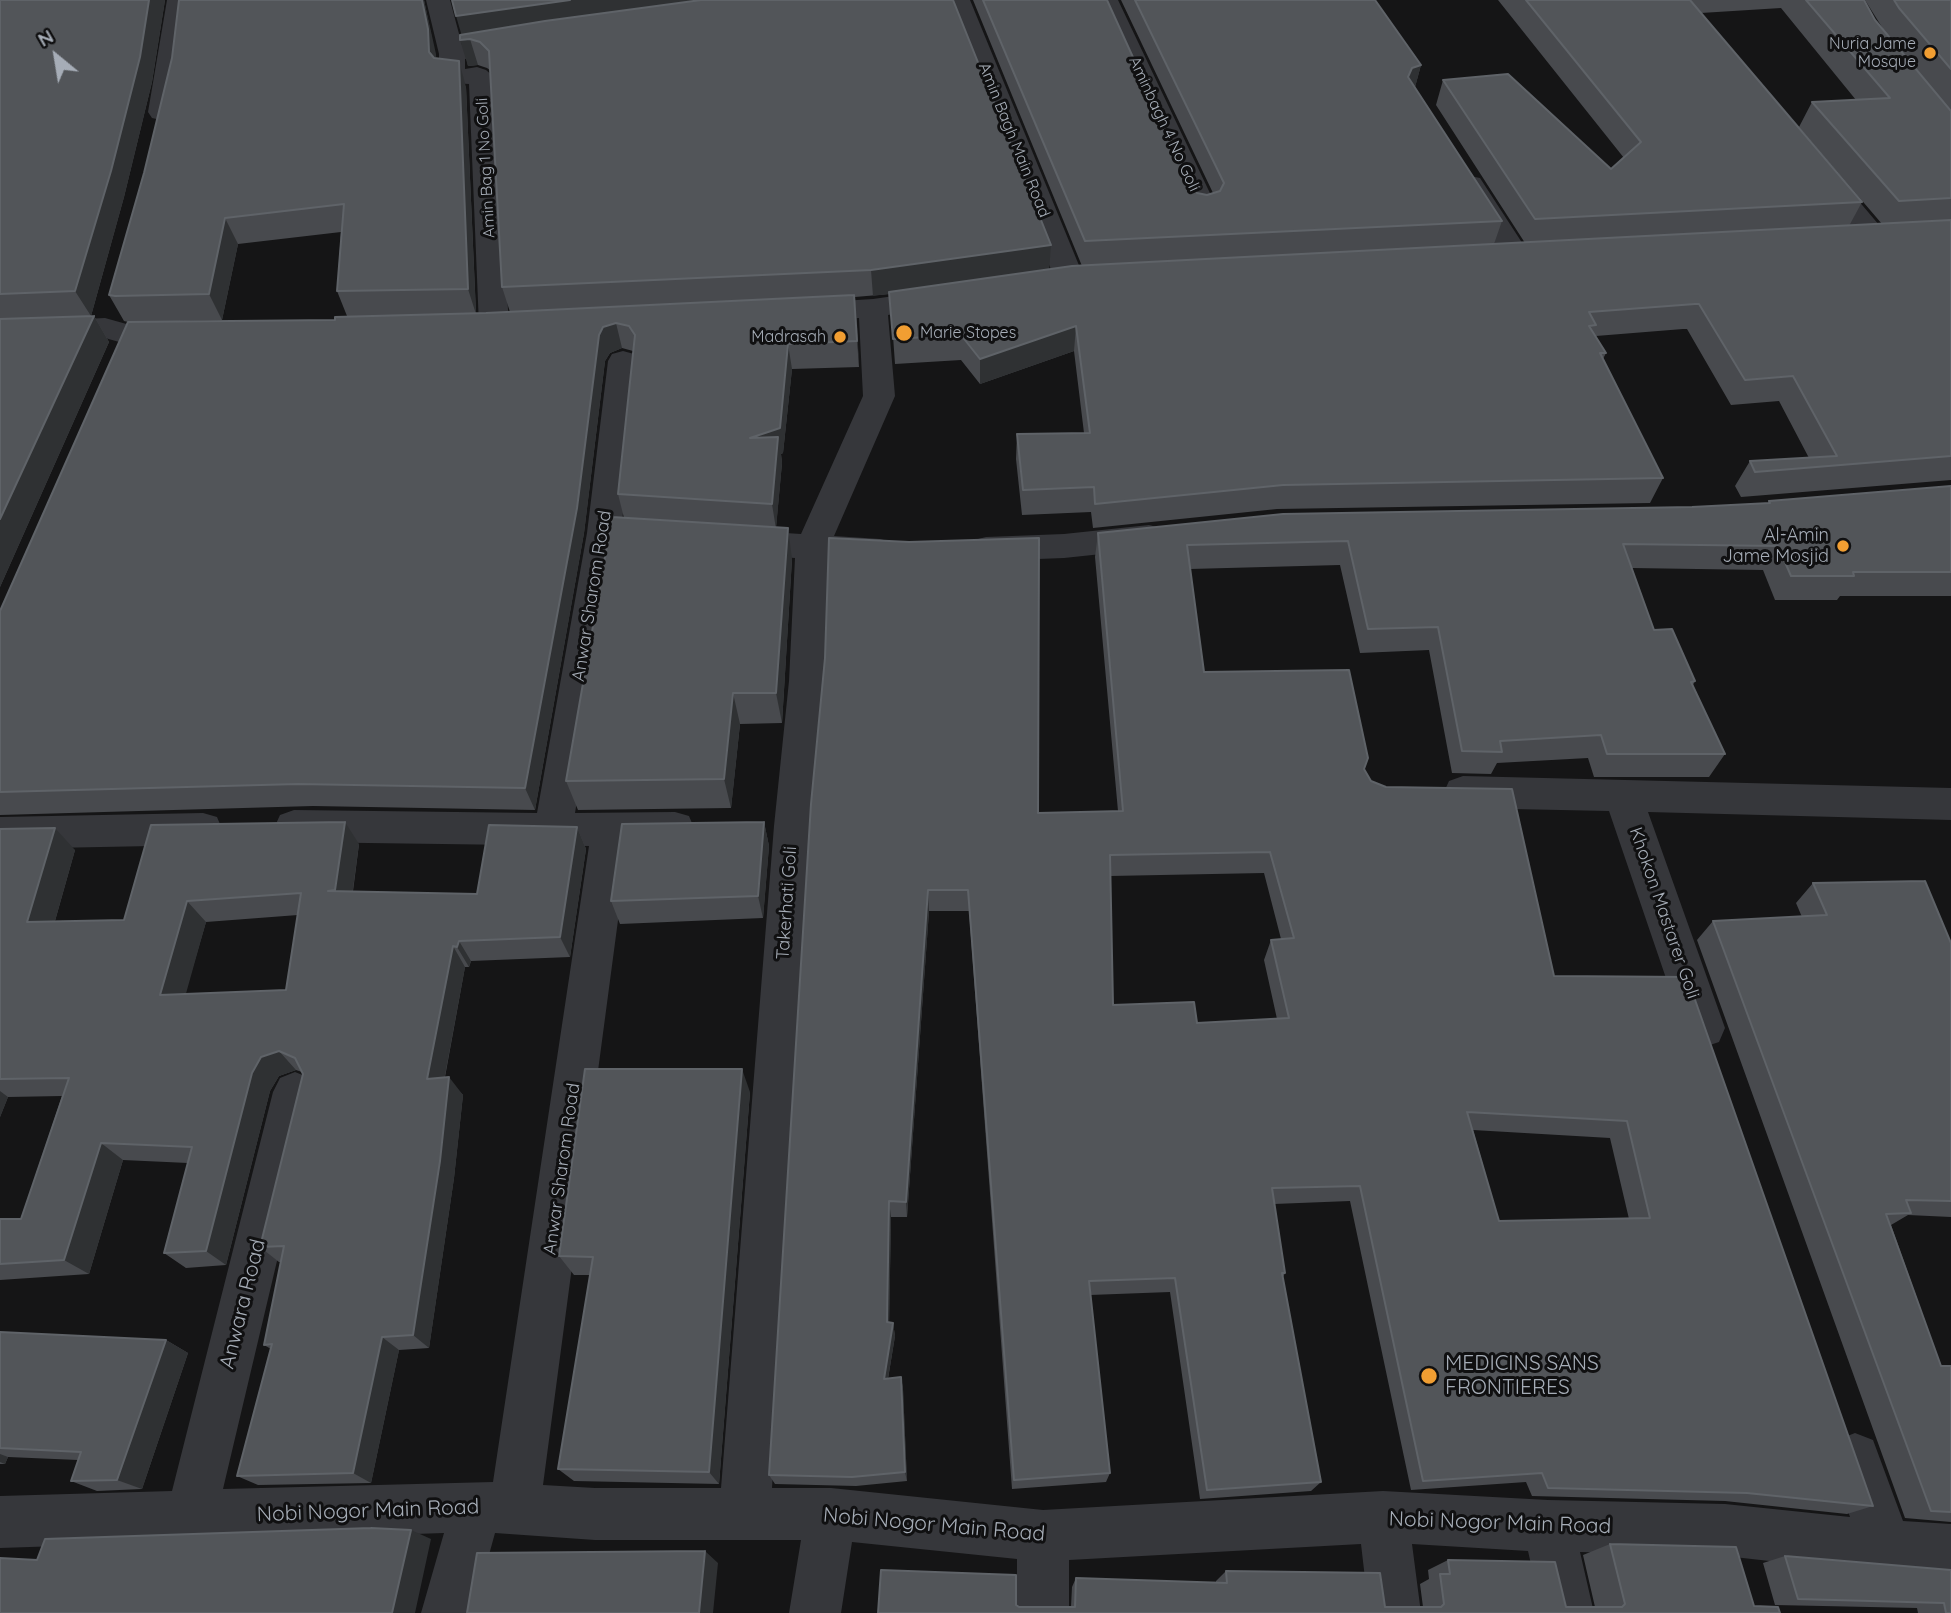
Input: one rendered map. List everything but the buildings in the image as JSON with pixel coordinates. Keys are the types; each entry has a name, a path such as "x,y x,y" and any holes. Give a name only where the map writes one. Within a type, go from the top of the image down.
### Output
{"street":[{"path":"156,134 168,83 180,0"},
{"name":"Amin Bag 1 No Goli","path":"438,0 452,54 454,78 477,75 481,77 493,326"},
{"name":"Amin Bagh Main Road","path":"958,0 1070,281"},
{"name":"Aminbagh 4 No Goli","path":"1106,0 1204,210"},
{"path":"452,54 538,39"},
{"path":"1805,156 1875,238"},
{"path":"1453,157 1519,258"},
{"path":"780,312 873,307 965,295"},
{"name":"Takerhati Goli","path":"745,1513 779,827 807,681 812,547 879,396 873,307"},
{"path":"0,333 117,331 196,334"},
{"name":"Anwar Sharom Road","path":"554,830 618,534 623,361"},
{"path":"961,550 1064,546 1184,534"},
{"path":"701,539 910,552"},
{"path":"1431,791 1951,804"},
{"name":"Khokon Mastarer Goli","path":"1623,795 1720,1072"},
{"path":"0,833 313,825 554,830 709,828"},
{"name":"Anwar Sharom Road","path":"447,1613 496,1507 611,829"},
{"name":"Anwara Road","path":"191,1516 295,1092"},
{"path":"1844,1427 1886,1545"},
{"name":"Nobi Nogor Main Road","path":"0,1522 496,1507 595,1514 831,1514 1043,1536 1383,1517 1548,1526 1732,1554 1886,1545 1951,1550"},
{"path":"815,1613 831,1514"},
{"path":"1383,1517 1395,1613"},
{"path":"1548,1526 1568,1613"},
{"path":"1043,1536 1043,1613"}],"place":[{"name":"Nuria Jame Mosque","path":"1930,53"},
{"name":"Marie Stopes","path":"904,333"},
{"name":"Madrasah","path":"840,337"},
{"name":"Al-Amin Jame Mosjid","path":"1843,546"},
{"name":"MEDICINS SANS FRONTIERES","path":"1429,1376"}]}
